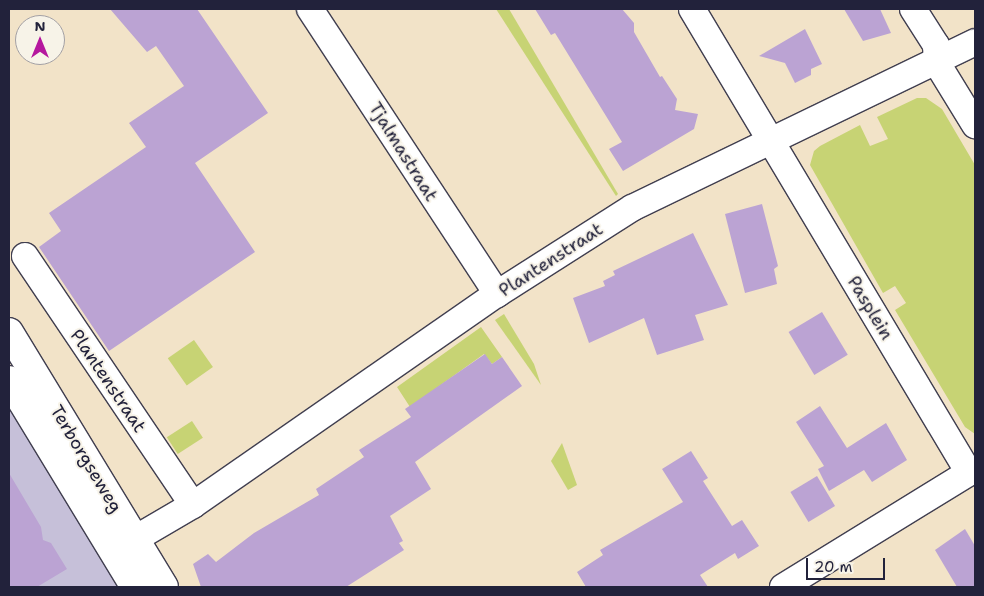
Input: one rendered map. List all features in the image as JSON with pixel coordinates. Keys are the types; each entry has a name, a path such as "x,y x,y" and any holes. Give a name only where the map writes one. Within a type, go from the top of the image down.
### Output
{"main road":[{"name":"Terborgseweg","path":"9,332 124,546 135,587"},
{"name":"Terborgseweg","path":"9,380 124,546 164,587"}],"street":[{"name":"Tjalmastraat","path":"310,9 497,294"},
{"name":"Pasplein","path":"692,9 972,471"},
{"path":"914,9 936,45 937,63 975,125"},
{"name":"Plantenstraat","path":"124,546 193,505 497,294 632,208 937,63 975,42"},
{"name":"Plantenstraat","path":"25,256 193,505"},
{"path":"783,587 972,471"}],"shaded area":[{"path":"9,363 144,587 9,587"}],"green space":[{"path":"496,9 509,9 618,194 616,196"},
{"path":"917,98 926,98 942,109 975,165 975,434 965,427 895,310 906,303 895,286 883,293 810,165 814,151 820,146 860,125 870,146 888,139 877,117"},
{"path":"504,314 534,364 541,385 495,320"},
{"path":"481,327 502,357 492,364 484,354 410,407 397,387"},
{"path":"194,340 213,367 187,385 168,358"},
{"path":"192,421 203,438 178,454 167,437"},
{"path":"562,443 577,485 568,490 551,461"}],"building":[{"path":"110,9 197,9 268,113 195,163 255,252 109,351 39,247 61,231 49,213 146,147 129,123 184,86 156,46 147,52"},
{"path":"535,9 622,9 634,23 634,32 660,77 662,76 677,99 675,110 698,114 694,129 623,171 609,149 622,142 555,33 551,35"},
{"path":"844,9 880,9 891,33 863,41"},
{"path":"805,29 822,64 811,69 811,75 795,83 785,63 759,56"},
{"path":"762,204 778,266 774,269 777,284 745,293 725,214"},
{"path":"693,233 728,305 695,315 704,340 657,355 644,318 589,343 573,298 605,286 603,281 615,275 613,271"},
{"path":"822,312 848,355 814,375 789,332"},
{"path":"485,354 492,364 502,357 522,386 415,462 431,489 390,516 403,541 399,543 404,550 346,587 201,587 193,564 208,554 216,562 254,533 319,495 316,489 364,457 359,450 411,417 405,409"},
{"path":"820,406 847,448 886,423 907,460 872,482 864,470 829,491 818,469 824,466 796,422"},
{"path":"691,451 708,478 703,481 732,526 742,520 759,546 738,559 735,553 700,575 708,587 586,587 577,572 603,555 600,550 683,502 662,469"},
{"path":"9,473 41,527 43,540 51,543 67,569 37,587 9,587"},
{"path":"817,476 835,506 808,522 790,492"},
{"path":"965,529 975,546 975,587 957,587 935,550"}]}
